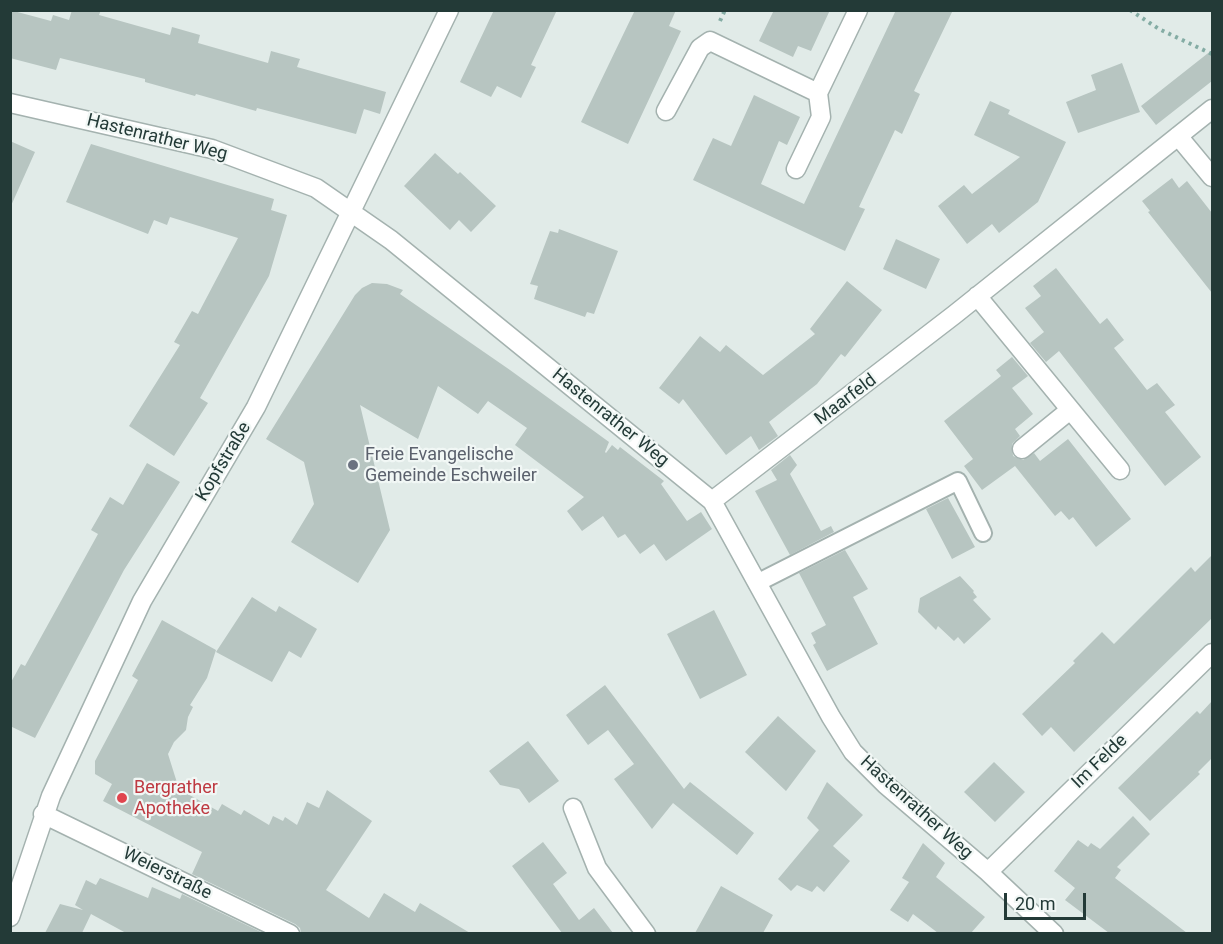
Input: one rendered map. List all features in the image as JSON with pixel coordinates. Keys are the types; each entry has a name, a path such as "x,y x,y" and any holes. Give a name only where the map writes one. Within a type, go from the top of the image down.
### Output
{"street":[{"name":"Kopfstraße","path":"10,917 44,814 66,761 142,601 256,408 449,10"},
{"path":"796,169 821,117 818,93 858,10"},
{"path":"666,111 700,48 710,41 818,93"},
{"name":"Hastenrather Weg","path":"10,103 213,149 316,188 392,240 712,501 831,717 853,752 1054,933"},
{"name":"Maarfeld","path":"712,501 867,384 1212,109"},
{"path":"1178,136 1212,177"},
{"path":"977,296 1120,471"},
{"path":"1022,449 1070,410"},
{"name":"Im Felde","path":"988,872 1212,652"},
{"path":"573,808 597,868 646,933"},
{"name":"Weierstraße","path":"44,814 290,933"}],"lane":[{"path":"757,583 958,481 983,533"}],"path":[{"path":"1130,10 1159,29 1212,54"}],"building":[{"path":"10,10 51,21 53,15 69,20 72,10 101,10 99,15 170,35 172,27 200,35 198,43 268,63 271,51 300,59 297,67 386,92 380,114 364,109 356,134 257,108 256,111 196,94 195,96 145,82 145,79 60,58 56,70 10,58"},
{"path":"494,10 557,10 531,65 536,67 521,98 497,86 491,97 460,82"},
{"path":"635,10 676,10 669,26 681,31 628,144 581,122"},
{"path":"774,10 830,10 811,51 798,46 793,57 759,41"},
{"path":"896,10 953,10 914,91 920,94 902,134 895,130 859,207 865,209 845,251 693,180 713,138 731,146 754,95 800,117 787,145 779,141 761,184 804,204"},
{"path":"1212,50 1212,81 1156,125 1141,106"},
{"path":"1122,63 1140,112 1078,133 1066,102 1096,90 1091,75"},
{"path":"990,101 1010,110 1008,114 1066,142 1038,202 999,233 992,224 967,244 938,206 964,185 972,194 1020,157 974,135"},
{"path":"10,141 35,152 10,208"},
{"path":"91,144 274,199 271,210 287,215 269,276 200,398 208,403 174,456 129,426 180,345 174,342 192,311 198,314 238,238 170,217 167,225 154,220 148,234 66,202"},
{"path":"435,153 458,174 460,172 496,206 471,232 459,220 450,230 404,186"},
{"path":"1172,178 1179,188 1187,181 1212,213 1212,293 1148,212 1150,211 1142,201"},
{"path":"559,229 618,251 594,314 587,312 585,317 534,299 538,286 530,284 550,231 558,233"},
{"path":"896,239 940,259 926,289 883,269"},
{"path":"1056,268 1100,324 1107,318 1124,340 1114,348 1147,390 1157,383 1175,405 1165,412 1201,457 1165,486 1059,351 1046,362 1030,343 1044,332 1025,308 1041,296 1033,286"},
{"path":"847,281 882,310 845,357 841,354 817,384 769,422 778,436 759,450 751,436 726,455 683,399 679,404 659,388 700,336 720,352 726,345 763,375 815,334 810,329"},
{"path":"372,283 387,284 403,290 400,294 609,442 606,453 612,445 618,450 620,447 664,481 661,484 687,521 701,512 712,529 666,561 654,544 640,554 625,534 618,538 603,516 582,531 567,511 584,497 515,445 527,428 488,401 478,414 438,386 418,439 360,405 390,530 358,583 291,542 314,504 304,462 266,439 355,295"},
{"path":"1012,357 1028,376 1012,388 1033,414 1015,429 1020,436 1012,444 1013,456 1023,460 1034,453 1040,461 1068,439 1131,519 1096,547 1073,517 1069,520 1061,511 1055,516 1015,466 982,490 964,466 973,459 944,421 1001,376 996,370"},
{"path":"790,455 797,465 790,474 821,531 831,526 834,532 790,555 755,491 777,480 771,470"},
{"path":"147,463 180,482 124,570 35,738 10,726 10,684 21,664 25,666 98,534 91,530 110,497 123,505"},
{"path":"948,498 975,547 952,559 926,509"},
{"path":"845,550 868,589 853,597 878,644 827,671 813,645 816,643 811,633 826,625 799,573"},
{"path":"1212,555 1212,618 1074,752 1051,727 1042,736 1022,714 1075,663 1073,661 1102,632 1114,644 1191,567 1195,572"},
{"path":"960,576 974,591 977,597 973,600 991,619 964,644 958,637 954,641 938,626 936,630 918,612 920,598"},
{"path":"252,597 276,612 279,606 317,629 301,658 289,651 272,682 216,652"},
{"path":"714,610 747,675 700,699 667,634"},
{"path":"162,620 216,650 207,678 190,705 193,707 188,717 186,730 174,742 168,754 179,789 218,811 222,804 241,815 244,810 269,825 273,816 283,821 285,817 297,825 307,802 319,808 327,790 372,821 326,890 369,918 384,893 415,912 420,903 470,933 301,933 300,928 295,924 192,874 202,852 103,801 112,784 95,774 95,761 138,680 132,676"},
{"path":"605,685 684,789 690,782 754,833 737,855 673,803 652,829 614,779 634,764 608,730 588,745 566,715"},
{"path":"1212,701 1212,758 1198,772 1200,774 1150,821 1118,788 1197,711 1200,714"},
{"path":"778,716 816,751 786,791 745,752"},
{"path":"528,741 559,781 529,803 519,789 500,785 489,771"},
{"path":"994,762 1025,792 995,822 964,792"},
{"path":"827,782 863,815 833,846 850,861 824,892 817,886 812,892 797,885 791,891 778,879 819,830 807,818"},
{"path":"1133,816 1150,834 1117,867 1121,870 1115,878 1187,933 1109,933 1065,900 1075,888 1054,871 1078,840 1088,847 1091,843 1100,849"},
{"path":"543,842 567,873 553,884 579,920 594,908 613,933 562,933 512,866"},
{"path":"923,843 945,863 936,877 985,917 971,933 938,933 913,914 908,922 890,910 909,882 902,878"},
{"path":"100,878 148,898 152,887 180,899 182,894 263,933 126,933 91,914 82,933 45,933 60,904 83,910 75,905 86,880 96,885"},
{"path":"721,886 773,915 763,933 695,933"}],"place":[{"name":"Freie Evangelische Gemeinde Eschweiler","path":"353,465"},
{"name":"Bergrather Apotheke","path":"122,798"}]}
